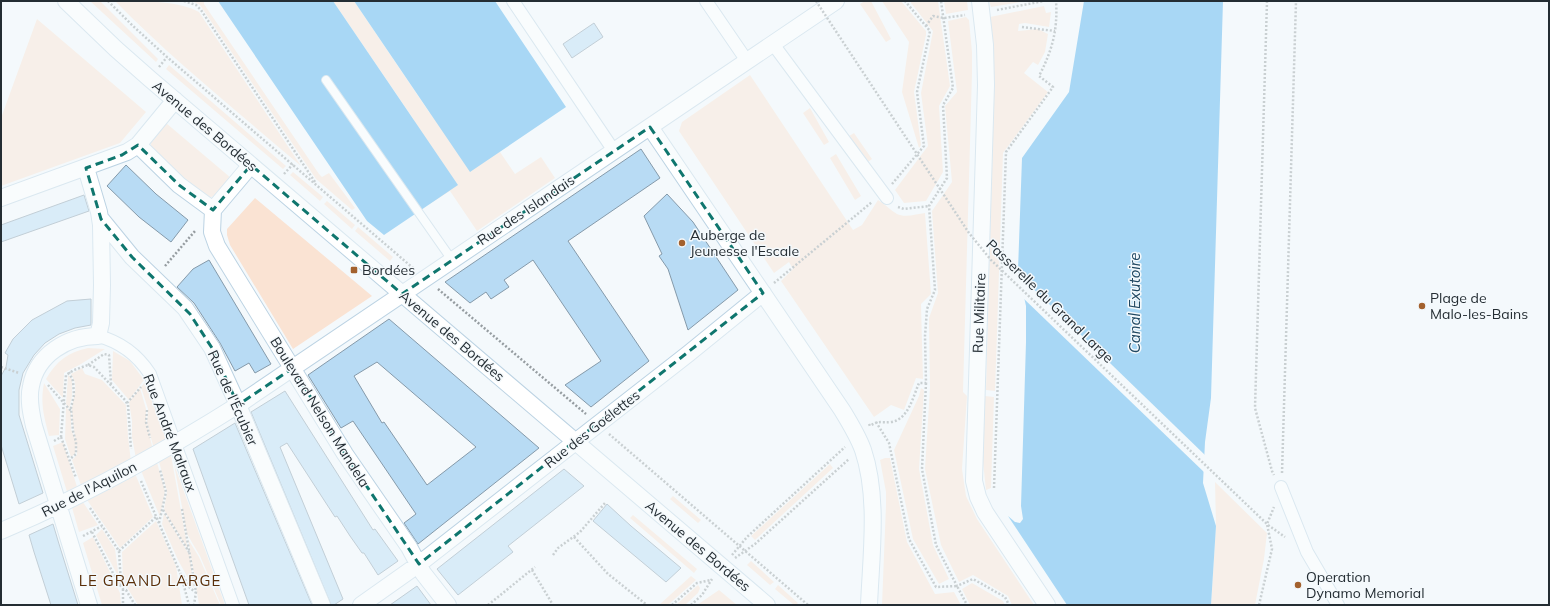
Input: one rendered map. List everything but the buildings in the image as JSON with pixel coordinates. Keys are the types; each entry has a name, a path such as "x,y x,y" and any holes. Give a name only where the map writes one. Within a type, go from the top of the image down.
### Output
{"street":[{"name":"Avenue des Bordées","path":"66,1 116,49 175,100 767,605"},
{"path":"513,1 614,151"},
{"path":"706,1 747,61"},
{"name":"Rue des Islandais","path":"293,368 836,1"},
{"name":"Rue Militaire","path":"981,7 985,45 986,85 974,481 978,497 985,512 1047,605"},
{"path":"773,44 884,196"},
{"path":"1,198 122,155 138,145 175,100"},
{"path":"650,127 848,420 863,451 872,492 869,605"},
{"path":"138,145 179,185 212,210 251,165"},
{"path":"86,168 101,218 102,285 101,316 98,336"},
{"name":"Boulevard Nelson Mandela","path":"212,210 214,240 345,454 419,564 423,573 448,605"},
{"name":"Rue de l'Écubier","path":"101,218 132,257 175,297 195,321 212,348 238,405 322,605"},
{"name":"Rue des Goélettes","path":"361,605 419,564 763,293"},
{"name":"Rue André Malraux","path":"89,605 32,416 30,386 36,372 47,357 63,344 82,337 98,336 123,346 138,357 144,364 154,383 233,605"},
{"name":"Rue de l'Aquilon","path":"1,531 82,494 176,443 238,405 293,368"},
{"path":"1281,487 1307,552 1338,605"}],"lane":[{"path":"326,80 452,260"}],"path":[{"path":"108,1 146,38 808,605"},
{"path":"184,1 196,5 201,10 318,185"},
{"name":"Passerelle du Grand Large","path":"816,1 940,190 974,240 991,260 1267,524 1272,549 1259,605"},
{"path":"763,293 848,223 884,196 924,146 917,92 930,31 905,1"},
{"path":"941,1 953,88 943,105 947,178 929,206 935,290 927,309 926,322 926,383 922,469 936,545 967,605"},
{"path":"981,7 1044,1"},
{"path":"994,495 1006,152 1053,87 1039,76 1049,57 1055,31 1056,1"},
{"path":"1267,1 1255,408 1272,471 1281,487"},
{"path":"1281,487 1296,1"},
{"path":"926,26 933,16 944,18 966,15"},
{"path":"1022,27 1055,31"},
{"path":"898,206 904,209 929,206"},
{"path":"155,279 212,210"},
{"path":"88,365 104,354 109,355 111,385"},
{"path":"36,372 71,411"},
{"path":"69,372 74,386 71,411 73,431 76,442 76,454 70,459"},
{"path":"893,422 906,414 919,383 926,383"},
{"path":"876,422 889,443 909,539 936,587 957,586 973,579 1005,597 1009,605"},
{"path":"62,437 84,499 119,551 123,605"},
{"path":"691,605 702,595 747,536 848,444"},
{"path":"722,567 746,551 853,455"},
{"path":"181,502 196,592 194,605"},
{"path":"553,555 558,548 580,532 605,503"},
{"path":"163,510 190,554"},
{"path":"119,551 156,517"},
{"path":"92,532 117,581 126,590 135,605"},
{"path":"574,537 608,574 646,605"},
{"path":"178,568 190,588 196,592"},
{"path":"488,605 533,568 552,605"},
{"path":"672,605 697,583 712,580"}],"highlighted area":[{"path":"650,127 763,293 419,564 345,454 293,368 238,405 212,348 190,314 132,257 101,219 86,168 122,155 138,145 179,185 213,210 251,165 402,294"}],"shaded area":[{"path":"90,1 100,1 158,59 156,62"},
{"path":"115,1 170,3 181,5 199,12 301,166 183,65"},
{"path":"192,1 204,1 204,4 319,174 322,177 329,173 355,208 352,210 316,179 200,5"},
{"path":"333,1 354,1 429,112 500,152 515,174 541,157 555,178 477,231 450,191 428,205 414,120"},
{"path":"865,1 871,1 891,39 886,42 860,4"},
{"path":"882,1 901,1 926,31 914,92 921,145 919,148 902,92 909,42"},
{"path":"911,1 938,1 950,86 939,106 943,172 926,201 904,203 895,190 928,146 921,93 933,31"},
{"path":"944,1 967,1 968,10 946,14"},
{"path":"989,1 1027,1 991,7"},
{"path":"1044,6 1046,13 1051,12 1049,27 1025,23 1019,24 1018,31 1038,29 1048,34 1045,52 1038,65 1033,62 1024,73 1048,92 1003,153 995,391 986,390 994,97 994,52 990,17"},
{"path":"966,17 969,20 972,73 963,392 967,396 962,469 966,496 977,519 1034,605 1012,605 1008,596 973,575 959,582 941,545 925,469 930,387 929,318 938,293 932,211 952,182 945,106 957,92 948,21"},
{"path":"37,19 146,112 120,143 1,186 1,118"},
{"path":"169,65 286,166 283,169 166,69"},
{"path":"750,75 853,230 862,225 878,200 900,215 907,216 925,213 931,294 921,304 923,379 916,378 904,410 891,405 874,417 781,281 793,269 789,262 774,273 679,131 682,122"},
{"path":"810,108 829,142 824,145 803,113"},
{"path":"166,123 231,178 217,195 211,197 206,196 181,177 151,149 151,141"},
{"path":"854,133 872,159 865,164 846,138"},
{"path":"836,154 861,196 855,200 830,158"},
{"path":"293,172 323,197 320,201 290,175"},
{"path":"255,198 372,296 293,349 230,245 227,235 227,229"},
{"path":"327,201 355,225 352,229 324,204"},
{"path":"358,227 393,257 390,261 355,231"},
{"path":"88,348 105,349 64,373 63,398 46,379 54,367 64,358 75,352"},
{"path":"113,351 130,361 144,380 129,400 112,380"},
{"path":"82,368 85,374 102,380 126,405 131,462 82,488 72,460 77,455 72,411 75,384 71,374"},
{"path":"68,375 72,379 72,396 69,409 66,404"},
{"path":"145,382 167,442 154,449 147,423 148,409 141,387"},
{"path":"44,383 60,409 59,435 49,436 44,416"},
{"path":"140,388 146,409 146,421 153,450 136,459 132,437 132,421 129,402"},
{"path":"921,388 924,390 919,469 933,545 949,579 939,584 913,539 894,450 919,396"},
{"path":"985,396 994,397 991,488 986,490 983,462"},
{"path":"66,407 71,412 71,429 76,442 75,454 71,457 65,439"},
{"path":"63,442 78,490 68,495 53,446"},
{"path":"170,451 188,550 164,510 167,491 158,458"},
{"path":"890,458 907,542 935,594 954,592 961,605 882,605 886,492 880,460"},
{"path":"156,459 165,491 160,517 140,468"},
{"path":"174,464 225,605 221,605 200,556 187,534"},
{"path":"830,464 833,468 755,540 751,536"},
{"path":"134,471 153,517 120,548 85,497"},
{"path":"1215,482 1267,533 1264,559 1255,605 1211,605 1216,526"},
{"path":"673,496 701,520 698,523 670,499"},
{"path":"81,499 98,525 79,532 71,504"},
{"path":"164,513 190,556 194,589 178,560 162,524"},
{"path":"633,515 697,569 694,573 630,518"},
{"path":"156,521 176,566 182,605 138,605 123,581 122,552"},
{"path":"102,529 115,549 119,578 96,535"},
{"path":"93,537 120,593 121,605 102,605 83,543"},
{"path":"188,539 199,557 220,605 199,605"},
{"path":"751,561 774,582 770,585 747,565"},
{"path":"691,576 696,580 668,605 659,605"},
{"path":"972,583 1003,601 1005,605 970,605 962,589"},
{"path":"698,585 700,588 698,593 685,605 676,605"},
{"path":"778,585 798,603 796,605 794,605 775,589"},
{"path":"719,590 737,605 697,605"}],"water":[{"path":"218,1 333,1 458,185 384,235 367,221"},
{"path":"354,1 495,1 566,107 470,172"},
{"name":"Canal Exutoire","path":"1084,1 1223,1 1211,398 1205,442 1203,483 1216,526 1211,605 1067,605 1008,516 1015,522 1020,523 1023,519 1021,506 1026,306 1018,270 1022,158 1069,92"}],"pier":[{"path":"1017,273 1206,456 1205,473 1022,297"}],"place":[{"name":"Auberge de Jeunesse l'Escale","path":"682,243"},
{"name":"Bordées","path":"354,270"},
{"name":"Plage de Malo-les-Bains","path":"1422,306"},
{"name":"Operation Dynamo Memorial","path":"1298,585"}],"district":[{"name":"LE GRAND LARGE","path":"150,580"}]}
